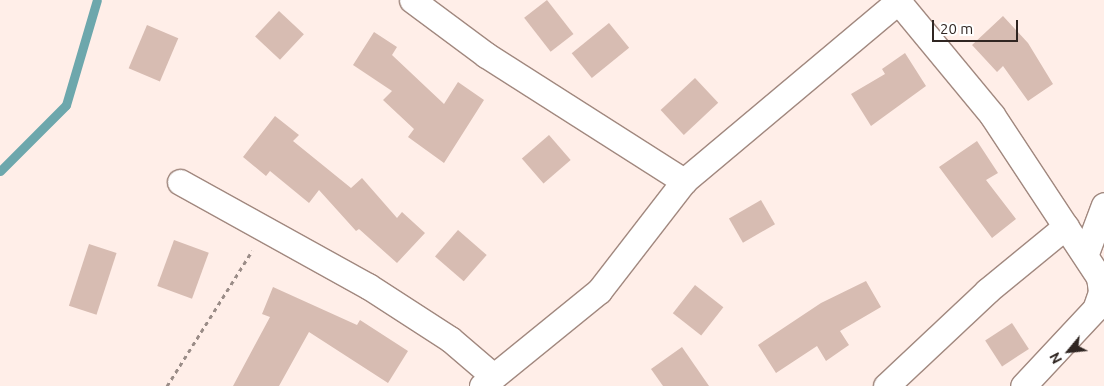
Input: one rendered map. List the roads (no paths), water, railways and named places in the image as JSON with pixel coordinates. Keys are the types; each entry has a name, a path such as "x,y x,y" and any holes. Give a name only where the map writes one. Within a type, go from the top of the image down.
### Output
{"street":[{"path":"412,0 486,55 684,181"},
{"path":"180,182 265,226 450,338 487,380 599,290 684,181 899,0 992,115 1086,253 1099,277 1101,292 1095,309 1024,386"},
{"path":"1086,253 1104,205"},
{"path":"886,386 987,291 1066,226"}],"waterway":[{"path":"0,171 66,105 97,0"}]}
